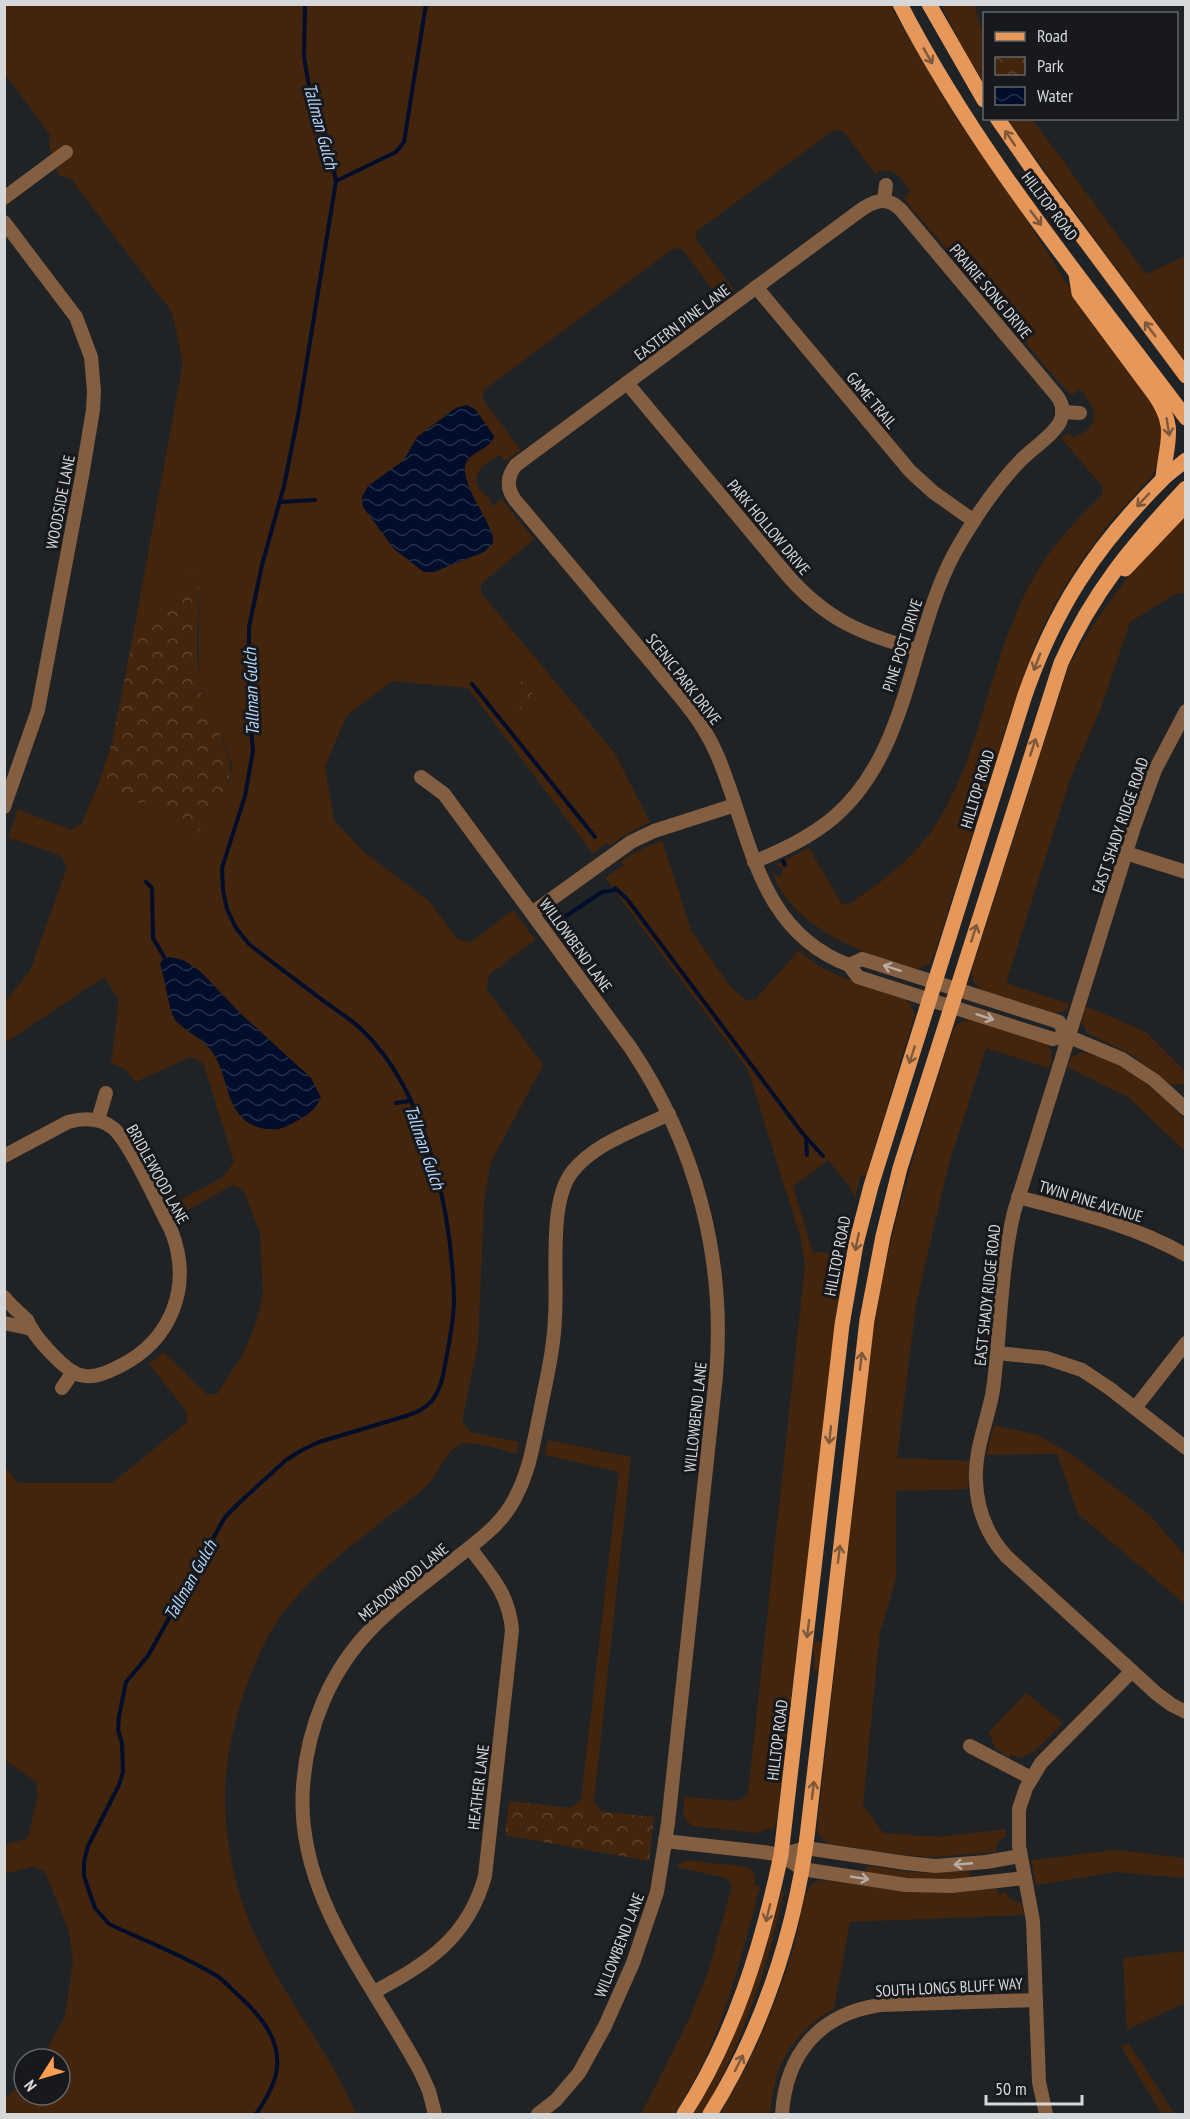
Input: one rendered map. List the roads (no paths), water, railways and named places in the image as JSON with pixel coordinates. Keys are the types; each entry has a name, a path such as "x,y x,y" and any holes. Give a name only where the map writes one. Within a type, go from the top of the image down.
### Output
{"main road":[{"name":"HILLTOP ROAD","path":"900,4 937,72 983,144 1185,418"},
{"path":"929,4 983,98"},
{"name":"HILLTOP ROAD","path":"998,120 1185,376"},
{"path":"1076,271 1079,293 1162,405 1170,438 1163,478"},
{"name":"HILLTOP ROAD","path":"684,2115 717,2056 743,1992 765,1927 781,1855 840,1343 849,1283 871,1186 1024,698 1045,641 1085,569 1112,534 1163,478 1185,460"},
{"path":"710,2115 745,2051 766,1998 786,1939 802,1869 870,1301 897,1179 1057,674 1077,628 1107,579 1131,547 1185,488"},
{"path":"1107,579 1127,568 1185,505"}],"street":[{"path":"4,198 66,152"},
{"path":"884,200 886,185"},
{"name":"EASTERN PINE LANE","path":"501,480 516,465 870,203 884,200"},
{"name":"PRAIRIE SONG DRIVE","path":"884,200 898,207 1058,396 1062,412"},
{"name":"WOODSIDE LANE","path":"4,222 76,317 91,357 94,391 86,456 38,710 4,807"},
{"name":"GAME TRAIL","path":"756,287 914,475 933,492 974,521"},
{"name":"PARK HOLLOW DRIVE","path":"627,383 788,576 814,602 839,621 858,631 918,650"},
{"path":"1062,412 1080,413"},
{"name":"PINE POST DRIVE","path":"754,862 792,845 821,827 846,806 865,783 888,741 946,570 974,521 1012,470 1057,427 1062,412"},
{"name":"SCENIC PARK DRIVE","path":"501,480 515,500 692,712 716,752 754,862 769,896 789,923 815,946 849,965 858,977 929,999"},
{"name":"EAST SHADY RIDGE ROAD","path":"1185,711 1153,776 1126,853 1018,1197 1005,1260 991,1401 976,1469 978,1498 986,1526 1000,1548 1014,1564 1164,1700 1185,1712"},
{"name":"WILLOWBEND LANE","path":"421,777 444,794 630,1047 650,1078 685,1149 703,1208 716,1277 718,1335 715,1388 665,1841 657,1892 638,1952 605,2026 583,2067 569,2086 538,2115"},
{"path":"532,913 618,850 639,838 735,805"},
{"path":"1126,853 1185,872"},
{"path":"849,965 862,959 1059,1022 1067,1036"},
{"path":"929,999 1053,1039 1067,1036 1107,1051 1131,1064 1183,1102"},
{"path":"4,1156 68,1122 82,1119 98,1120 106,1093"},
{"name":"MEADOWOOD LANE","path":"435,2115 429,2091 420,2071 331,1918 318,1890 304,1834 302,1801 308,1746 325,1696 353,1650 386,1615 498,1523 512,1503 525,1476 531,1453 553,1342 557,1215 564,1187 572,1172 596,1150 669,1114"},
{"name":"BRIDLEWOOD LANE","path":"73,1372 86,1376 100,1375 144,1352 161,1334 169,1319 177,1299 180,1279 179,1254 171,1230 119,1134 98,1120"},
{"name":"TWIN PINE AVENUE","path":"1018,1197 1116,1224 1154,1239 1185,1256"},
{"path":"4,1297 12,1308 28,1321 52,1354 73,1372 62,1388"},
{"path":"4,1323 32,1329"},
{"path":"1135,1408 1185,1343"},
{"path":"997,1353 1042,1357 1072,1365 1093,1376 1185,1448"},
{"name":"HEATHER LANE","path":"374,1992 419,1966 452,1939 469,1915 485,1876 512,1630 502,1592 470,1548"},
{"path":"1046,2115 1040,2087 1034,1922 1020,1856 1019,1814 1023,1796 1031,1778 1048,1755 1132,1671"},
{"path":"969,1746 1031,1778"},
{"path":"665,1841 781,1855 806,1848 930,1865 986,1862 1020,1856"},
{"path":"781,1855 802,1869 924,1887 1025,1878"},
{"name":"SOUTH LONGS BLUFF WAY","path":"782,2115 786,2085 799,2054 823,2028 845,2014 880,2005 1036,2000"}],"water":[{"path":"466,405 475,409 494,436 488,445 469,458 465,469 466,478 489,528 493,543 484,552 434,572 424,572 394,549 363,507 362,497 368,486 404,460 417,437 456,408"},
{"path":"170,957 183,960 201,972 240,1013 311,1078 321,1098 311,1112 287,1126 276,1129 251,1125 242,1117 235,1108 211,1050 180,1025 174,1017 160,964 163,959"}],"waterway":[{"name":"Tallman Gulch","path":"256,2114 271,2088 277,2065 274,2042 262,2021 247,2003 217,1976 109,1924 95,1908 84,1876 84,1862 88,1846 119,1785 123,1772 122,1743 118,1730 126,1682 148,1656 225,1517 241,1501 286,1460 302,1450 319,1442 414,1413 426,1407 438,1391 443,1376 454,1309 448,1230 441,1193 432,1156 404,1086 385,1056 358,1026 249,944 236,928 227,909 223,890 222,868 245,796 253,751 249,703 249,627 262,565 284,486 298,416 336,181 328,145 308,81 304,57 305,4"},
{"path":"336,181 396,152 404,142 426,4"},
{"path":"280,502 315,500"},
{"path":"472,684 595,837"},
{"path":"783,861 785,865"},
{"path":"146,882 152,888 153,938 167,962"},
{"path":"615,888 627,899 803,1134 823,1156"},
{"path":"566,916 602,892 615,890"},
{"path":"396,1103 410,1101"},
{"path":"806,1138 807,1155"}]}
